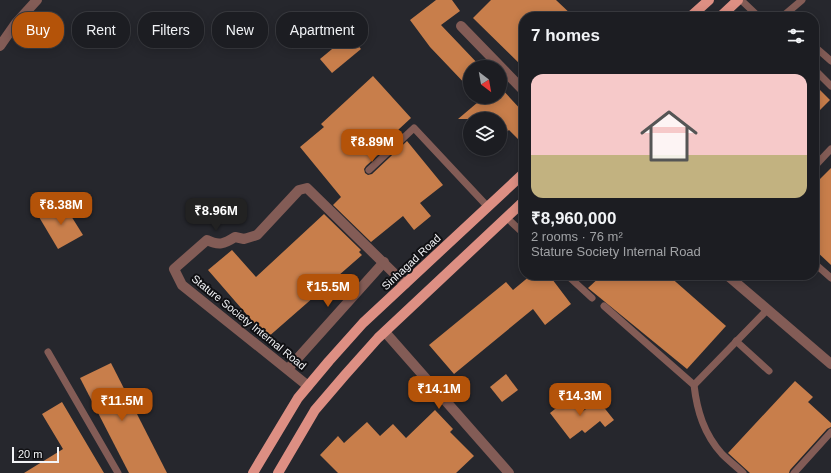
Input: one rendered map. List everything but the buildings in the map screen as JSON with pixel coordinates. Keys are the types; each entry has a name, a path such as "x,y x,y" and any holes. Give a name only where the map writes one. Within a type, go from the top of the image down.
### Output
{"main road":[{"path":"696,12 709,0"},
{"path":"726,12 740,0"},
{"name":"Sinhagad Road","path":"253,473 298,398 363,323 519,178"},
{"path":"278,473 315,410 345,374 385,332 519,205"}],"street":[{"path":"0,46 16,23 37,0"},
{"path":"461,26 519,86"},
{"name":"Stature Society Internal Road","path":"308,386 182,285 174,269 207,240 216,244 226,243 235,237 244,239 257,235 299,190 307,188 405,284"},
{"path":"288,369 384,262"},
{"path":"732,280 831,364"},
{"path":"385,332 509,473"}],"lane":[{"path":"740,0 753,12"},
{"path":"788,12 802,0"},
{"path":"819,50 831,61"},
{"path":"819,74 831,86"},
{"path":"369,170 414,128 488,207"},
{"path":"819,162 831,149"},
{"path":"506,217 519,229"},
{"path":"819,267 831,278"},
{"path":"572,280 592,298"},
{"path":"604,306 694,385 698,410 705,428 722,453 744,473"},
{"path":"694,385 767,310"},
{"path":"736,341 769,371"},
{"path":"48,352 118,473"},
{"path":"794,473 831,432"}]}
